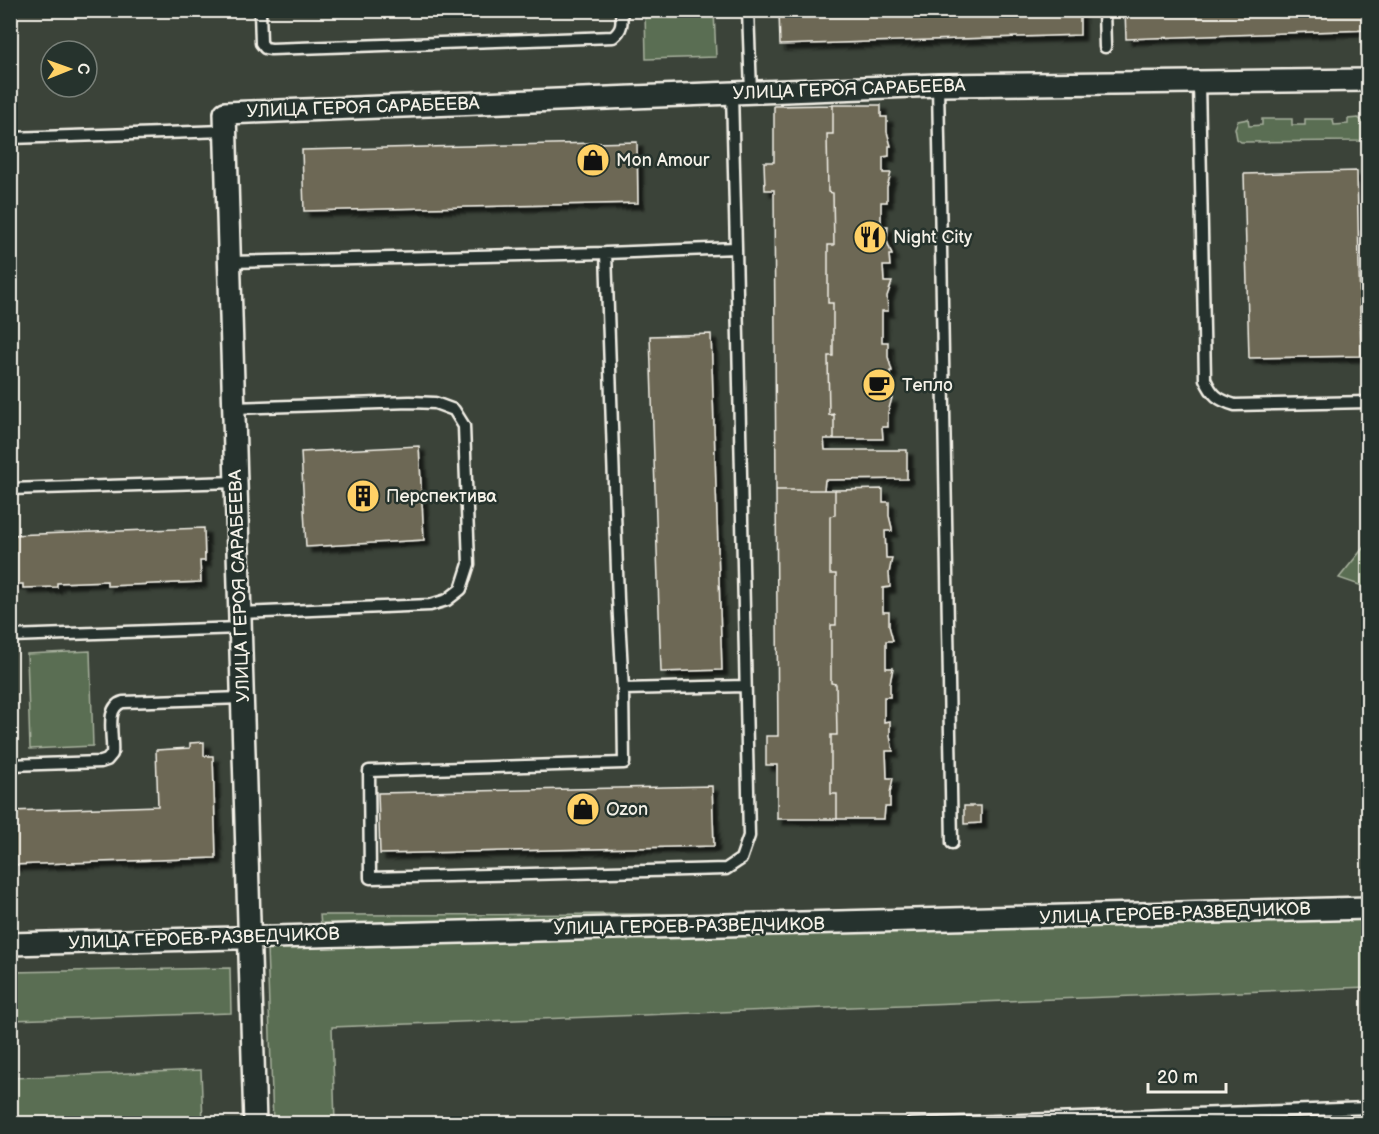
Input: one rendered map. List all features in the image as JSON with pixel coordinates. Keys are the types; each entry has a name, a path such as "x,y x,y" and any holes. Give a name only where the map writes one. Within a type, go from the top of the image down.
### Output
{"street":[{"name":"УЛИЦА ГЕРОЯ САРАБЕЕВА","path":"255,1124 225,113 938,85 1368,80"},
{"name":"УЛИЦА ГЕРОЕВ-РАЗВЕДЧИКОВ","path":"10,944 1368,908"}],"lane":[{"path":"260,10 261,43 265,48 271,50 613,37 620,31 621,10"},
{"path":"606,253 624,763 369,771 369,878 726,869 741,859 749,836 736,248 742,92 748,10"},
{"path":"1104,10 1105,47"},
{"path":"1199,82 1205,379 1210,390 1221,401 1235,405 1368,402"},
{"path":"938,85 952,843"},
{"path":"10,138 225,131"},
{"path":"230,262 736,248"},
{"path":"10,636 430,605 447,600 461,589 469,564 466,473 464,426 454,410 435,403 410,402 234,408"},
{"path":"10,489 236,482"},
{"path":"623,689 746,686"},
{"path":"10,765 107,760 112,754 113,708 118,703 242,698"},
{"path":"910,1124 1126,1120 1368,1108"}],"green space":[{"path":"645,11 714,11 716,57 646,59"},
{"path":"1358,118 1364,129 1360,141 1241,142 1237,139 1235,128 1238,121 1248,119 1249,126 1262,125 1262,119 1292,119 1292,125 1305,125 1305,119 1333,119 1334,125 1348,124 1348,119"},
{"path":"1368,542 1368,588 1339,578"},
{"path":"90,651 93,746 30,749 27,654"},
{"path":"1368,912 1368,987 332,1027 335,1123 273,1124 267,947 323,945 320,915"},
{"path":"230,968 231,1013 11,1020 11,972"},
{"path":"201,1070 203,1123 11,1123 11,1078"}],"building":[{"path":"779,10 1080,10 1080,35 780,45"},
{"path":"1125,10 1368,10 1368,30 1126,39"},
{"path":"833,105 881,105 881,117 887,117 887,132 891,146 889,146 889,156 883,157 883,173 891,173 887,187 887,202 881,202 881,226 888,226 887,241 892,255 889,255 890,266 883,266 884,282 892,282 887,296 888,311 882,311 882,342 888,342 888,357 892,371 890,371 890,382 884,382 884,398 892,398 888,412 888,427 882,427 883,439 834,439 834,414 829,415 828,356 833,356 833,303 828,303 828,245 834,245 833,193 828,192 827,134 833,134"},
{"path":"833,105 833,134 827,134 828,192 833,193 834,245 828,245 828,303 833,303 833,356 828,356 829,415 834,415 834,439 824,439 825,450 907,450 907,479 825,480 824,490 776,490 774,190 765,190 764,162 774,162 774,106"},
{"path":"637,142 638,203 304,211 302,150"},
{"path":"1357,171 1361,356 1249,358 1244,174"},
{"path":"711,334 722,670 661,672 650,336"},
{"name":"Перспектива","path":"419,446 424,540 306,547 301,452"},
{"path":"883,489 883,502 889,502 892,528 892,531 885,531 886,558 892,558 889,573 890,587 883,588 883,612 889,612 889,626 893,641 886,641 886,668 893,668 890,697 884,697 884,722 890,721 893,751 886,751 887,778 893,778 890,807 885,807 884,819 837,819 837,794 831,794 831,735 837,735 836,684 831,683 831,625 836,625 836,574 830,574 830,516 835,515 835,490"},
{"path":"776,490 835,490 835,515 830,516 830,574 836,574 836,625 831,625 831,683 836,684 837,735 831,735 831,794 837,794 837,819 777,819 777,765 766,765 766,736 778,736"},
{"path":"204,528 205,561 200,561 201,582 107,586 107,581 57,583 57,587 23,588 23,584 10,584 10,535"},
{"path":"204,742 204,756 213,756 216,858 10,865 10,811 158,806 156,750 190,748 190,743"},
{"path":"712,786 714,846 380,854 378,793"},
{"path":"964,806 981,806 981,823 964,824"}],"place":[{"name":"Mon Amour","path":"593,160"},
{"name":"Night City","path":"870,237"},
{"name":"Тепло","path":"879,385"},
{"name":"Перспектива","path":"363,496"},
{"name":"Ozon","path":"583,809"}]}
